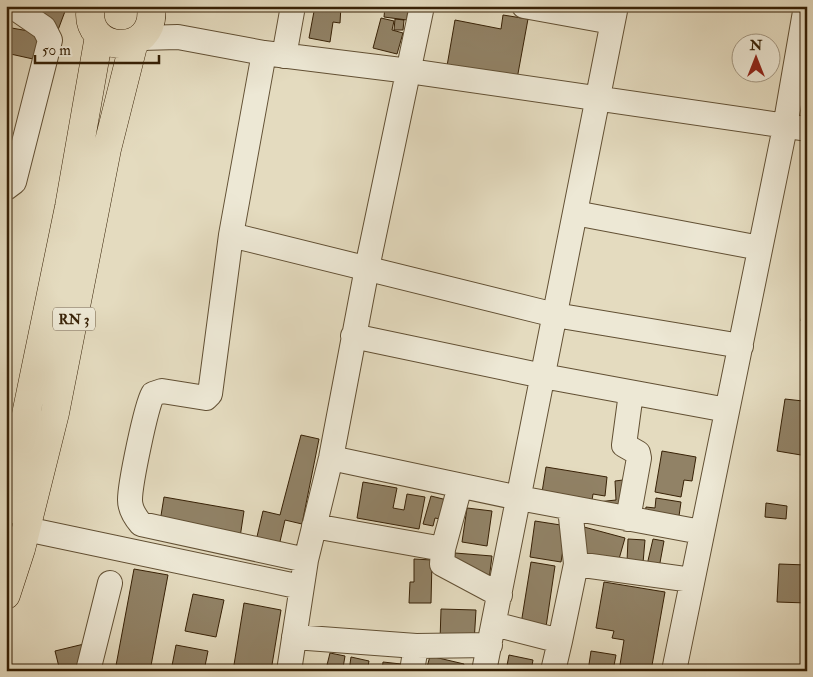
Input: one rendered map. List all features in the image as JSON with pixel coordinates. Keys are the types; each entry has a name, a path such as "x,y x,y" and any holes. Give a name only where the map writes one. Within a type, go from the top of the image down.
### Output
{"highway":[{"path":"91,6 90,19 99,36 116,44 137,40 150,27 151,7"},
{"name":"RN 3","path":"16,520 11,474 69,207 99,36"},
{"name":"RN 3","path":"6,595 16,520 55,413 106,149 137,40"}],"street":[{"path":"6,188 14,182 50,40 44,28 12,6"},
{"path":"292,6 274,55 231,235 210,394 206,398 162,391 153,394 147,409 130,499 131,507 141,524 306,560"},
{"path":"289,671 306,560 331,458 353,336 422,6"},
{"path":"484,671 614,14 524,6"},
{"path":"674,671 760,248 796,128 806,6"},
{"path":"151,7 178,37"},
{"path":"137,40 178,37 274,55 596,98 796,128"},
{"path":"575,213 760,248"},
{"path":"231,235 555,315 740,346"},
{"path":"353,336 543,376 727,410"},
{"path":"628,519 639,458 638,453 624,445 631,392"},
{"path":"331,458 519,498 701,532"},
{"path":"460,486 443,549 442,561 444,566 500,595"},
{"path":"553,671 576,564 570,508"},
{"path":"16,520 301,588"},
{"path":"314,526 443,549"},
{"path":"576,564 692,580"},
{"path":"88,671 110,583"},
{"path":"294,637 416,646 492,634 560,641"},
{"path":"412,671 416,646"}],"building":[{"path":"44,6 67,6 58,30 37,23"},
{"path":"315,6 341,6 340,23 333,22 330,42 309,38"},
{"path":"385,6 408,6 407,20 384,17"},
{"path":"503,15 528,19 517,79 447,66 455,20 501,29"},
{"path":"381,18 394,21 392,30 403,33 397,54 373,48"},
{"path":"395,19 404,20 403,30 394,30"},
{"path":"6,27 40,33 33,59 6,53"},
{"path":"807,283 807,322 801,321"},
{"path":"807,375 807,456 777,451 785,399 803,401"},
{"path":"301,435 319,439 302,524 285,520 275,563 252,558 263,511 280,515"},
{"path":"662,451 696,457 692,481 684,480 681,497 655,492"},
{"path":"546,467 607,477 605,496 593,494 590,513 540,505"},
{"path":"623,480 625,513 597,502 616,500 615,481"},
{"path":"363,482 397,488 393,508 404,510 407,494 425,497 419,529 357,518"},
{"path":"431,496 455,502 450,521 435,518 433,526 423,524"},
{"path":"164,497 244,511 239,544 159,528"},
{"path":"656,498 681,502 677,530 643,526 646,507 655,508"},
{"path":"766,503 787,506 786,519 765,517"},
{"path":"467,508 492,511 487,546 462,542"},
{"path":"535,521 567,526 561,562 530,557"},
{"path":"584,527 625,538 617,566 576,555"},
{"path":"628,539 645,540 643,563 627,562"},
{"path":"653,539 664,541 659,568 647,565"},
{"path":"455,553 492,556 489,580 453,577"},
{"path":"414,559 432,560 431,603 409,603 410,582 414,582"},
{"path":"531,562 555,566 546,627 521,624"},
{"path":"779,564 807,565 807,603 777,602"},
{"path":"134,569 168,575 150,671 115,671"},
{"path":"604,582 665,592 651,671 619,671 624,640 612,638 614,631 596,628"},
{"path":"193,594 224,600 216,637 185,631"},
{"path":"244,603 281,610 271,671 233,671"},
{"path":"441,609 476,610 474,643 440,641"},
{"path":"84,644 78,671 60,671 55,651"},
{"path":"176,645 208,651 204,671 171,671"},
{"path":"591,651 616,655 613,671 588,671"},
{"path":"330,653 345,656 343,668 327,665"},
{"path":"509,655 533,660 531,671 506,671"},
{"path":"430,656 464,664 462,671 426,671"},
{"path":"351,657 369,661 367,671 349,671"},
{"path":"383,662 401,664 400,671 382,671"}]}
